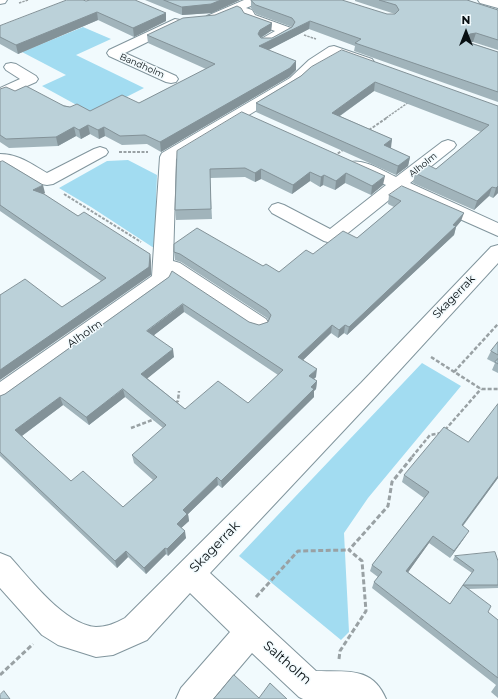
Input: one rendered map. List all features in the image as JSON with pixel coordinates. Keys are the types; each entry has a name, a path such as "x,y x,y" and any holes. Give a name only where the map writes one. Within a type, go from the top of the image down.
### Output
{"street":[{"name":"Bandholm","path":"172,79 114,53 189,20 215,18 254,0"},
{"path":"484,0 498,4"},
{"path":"237,8 248,13 249,17 286,32"},
{"path":"163,14 189,20"},
{"path":"245,28 259,21"},
{"path":"266,42 286,32"},
{"path":"168,157 249,116 295,81 314,63 334,50 382,67"},
{"path":"0,94 31,79 11,67"},
{"name":"Alholm","path":"278,209 331,237 448,145"},
{"path":"0,159 10,159 47,180 100,152"},
{"name":"Alholm","path":"339,155 398,185 498,230"},
{"name":"Alholm","path":"0,394 162,279 168,157"},
{"name":"Skagerrak","path":"0,567 53,624 69,634 96,642 113,640 136,629 369,389 410,343 496,256"},
{"path":"162,263 173,268 258,324"},
{"name":"Saltholm","path":"190,574 310,686 358,688 370,699"},
{"path":"192,699 244,624"}],"path":[{"path":"286,32 293,31 331,43 334,50"},
{"path":"365,134 414,98"},
{"path":"100,152 161,152 168,157"},
{"path":"47,180 56,189 86,207 162,263"},
{"path":"454,372 498,324"},
{"path":"410,343 481,389 498,389"},
{"path":"349,550 388,506 392,482 430,435 443,433 481,389"},
{"path":"172,406 178,401 179,391"},
{"path":"132,428 161,415"},
{"path":"244,624 298,551 349,550 362,560 366,612 340,651 338,687"},
{"path":"0,675 53,624"}],"shaded area":[{"path":"83,27 111,39 76,55 144,88 93,114 42,86 66,75 22,52"},
{"path":"128,160 157,175 157,250 59,188 107,161"},
{"path":"422,363 461,386 368,498 344,533 349,632 341,640 239,556"}],"building":[{"path":"67,0 135,0 166,13 133,28 97,12 16,45 0,37 0,26"},
{"path":"164,0 221,0 211,4 182,7"},
{"path":"251,0 342,0 387,14 395,14 399,10 396,5 379,0 467,0 498,10 498,40 476,33 470,34 467,38 470,43 498,52 498,92 355,43 361,39 310,21 259,46 296,61 290,68 160,142 145,135 120,136 104,127 98,130 88,125 79,130 74,127 56,137 6,139 0,135 0,89 6,87 15,91 26,86 64,106 70,107 77,104 90,111 122,95 139,103 215,64 147,35 183,18 215,15 237,6 241,8 244,13 272,23 260,30 258,34 261,38 272,38 292,27 295,22 292,18 256,5"},
{"path":"342,50 498,106 498,186 496,188 492,187 477,201 415,173 426,164 436,169 489,125 375,82 332,113 392,139 384,145 410,157 398,166 256,103 301,76 311,67"},
{"path":"242,112 385,176 372,186 346,173 336,181 324,175 321,177 310,172 293,185 261,169 255,173 245,168 210,169 211,209 175,210 177,151"},
{"path":"3,161 43,185 33,190 44,194 78,216 84,212 150,254 149,267 0,370 0,295 25,279 62,307 106,278 0,205 0,162"},
{"path":"402,186 464,213 453,225 456,226 349,327 345,325 339,330 332,325 298,357 317,369 309,376 317,381 311,387 314,389 221,481 217,477 183,510 187,514 177,524 185,531 167,549 165,548 144,568 126,551 115,561 0,452 0,396 5,394 169,277 172,271 249,322 259,325 268,322 271,315 267,310 180,254 174,252 174,244 197,228 263,266 266,264 279,272 306,250 313,254 343,231 357,238 401,201 389,195","holes":["183,304 283,370 248,403 218,381 185,409 141,374 173,349 147,331","123,389 166,425 132,455 157,477 123,507 83,471 71,481 15,430 60,397 86,417"]},
{"path":"498,342 498,355 491,351"},
{"path":"498,404 498,476 462,525 469,531 454,551 433,536 406,571 450,604 463,585 491,606 488,612 498,620 498,678 374,582 382,572 372,565 429,492 404,475 444,427 468,442"},
{"path":"495,552 498,561 498,585 463,585 474,570 455,556"},
{"path":"234,675 259,698 270,683 287,699 214,699"},
{"path":"4,691 10,699 0,699 0,695"}]}
